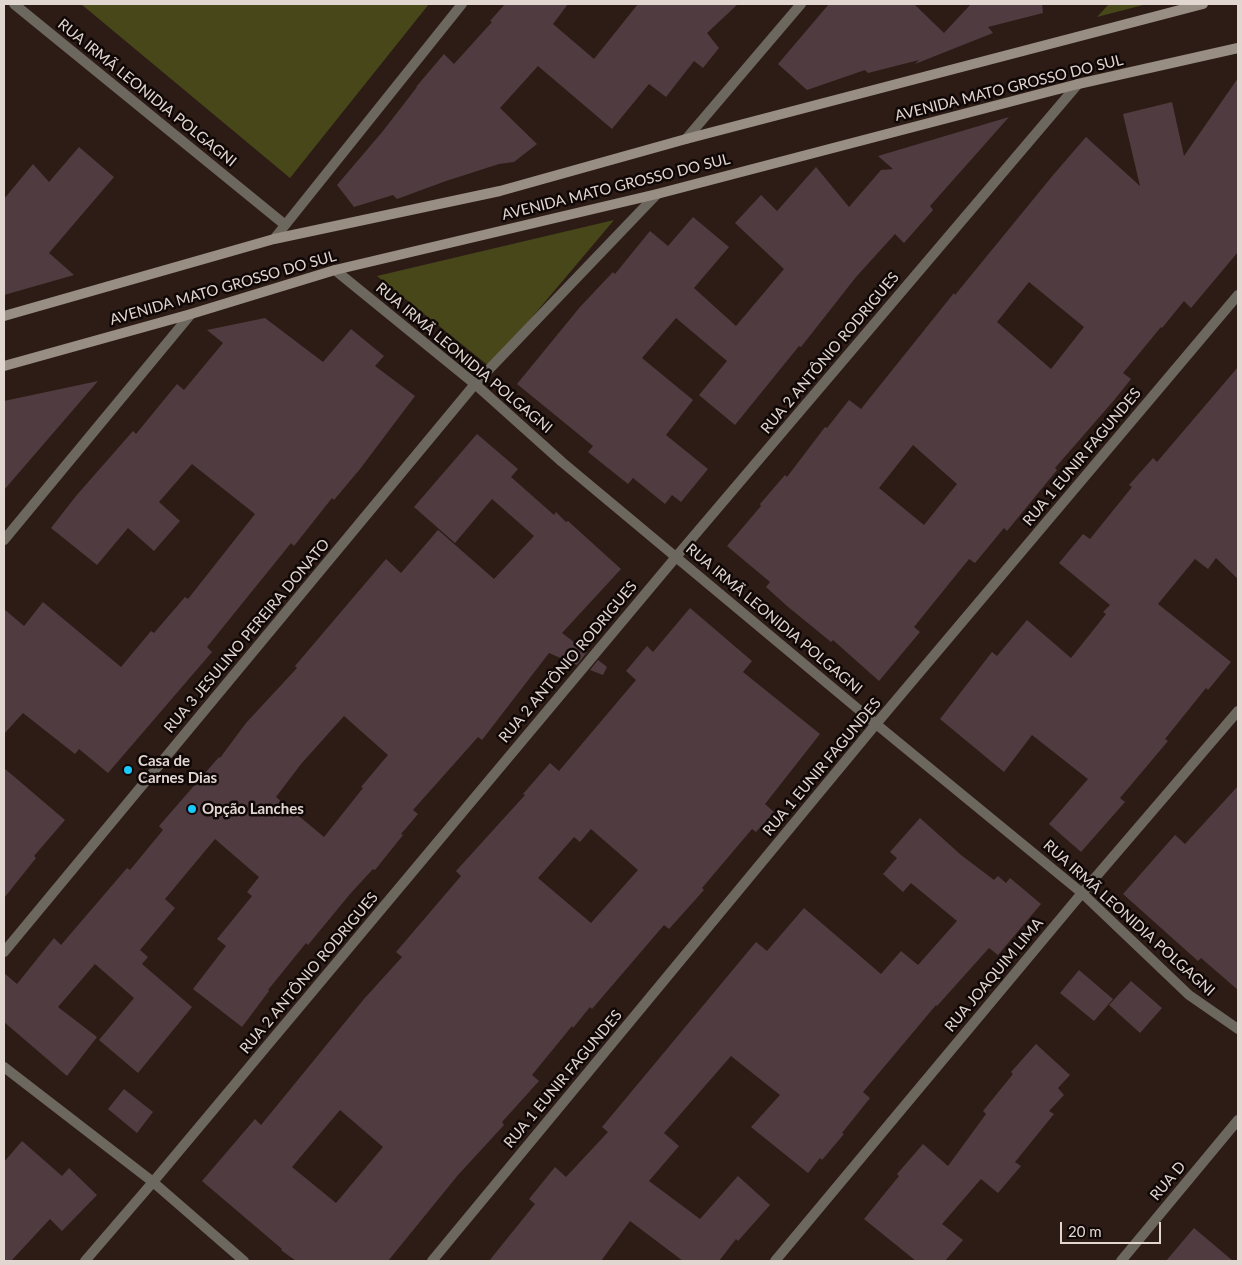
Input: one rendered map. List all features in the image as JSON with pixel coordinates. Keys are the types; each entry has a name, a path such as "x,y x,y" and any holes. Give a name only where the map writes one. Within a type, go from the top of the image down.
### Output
{"main road":[{"name":"AVENIDA MATO GROSSO DO SUL","path":"4,316 274,239 500,191 686,138 1203,4"},
{"name":"AVENIDA MATO GROSSO DO SUL","path":"4,366 191,314 335,270 657,194 1078,84 1238,48"}],"street":[{"name":"RUA IRMÃ LEONIDIA POLGAGNI","path":"14,4 284,224"},
{"path":"274,239 284,224 462,4"},
{"path":"686,138 801,4"},
{"name":"RUA 2 ANTÔNIO RODRIGUES","path":"85,1261 676,556 1078,84"},
{"name":"RUA 3 JESULINO PEREIRA DONATO","path":"4,952 476,384 657,194"},
{"name":"RUA IRMÃ LEONIDIA POLGAGNI","path":"335,270 476,384 562,462 1082,893 1189,995 1238,1029"},
{"name":"RUA 1 EUNIR FAGUNDES","path":"432,1261 876,724 1238,295"},
{"path":"4,540 191,314"},
{"name":"RUA JOAQUIM LIMA","path":"775,1261 1082,893 1238,711"},
{"path":"4,1067 153,1182 244,1261"},
{"name":"RUA D","path":"1121,1261 1238,1120"}],"shaded area":[{"path":"81,4 429,4 290,178"},
{"path":"1109,4 1147,4 1097,17"},
{"path":"614,220 490,367 377,276"}],"building":[{"path":"505,4 568,4 553,24 594,59 638,4 738,4 707,33 719,48 703,68 694,61 666,97 649,84 612,129 538,66 500,108 537,144 514,162 499,164 397,199 393,195 354,207 337,185 444,54 454,64 492,22 490,21"},
{"path":"829,4 914,4 944,33 971,4 1042,4 1043,13 988,27 993,33 915,64 919,60 868,73 865,70 807,90 778,64"},
{"path":"1238,78 1238,252 1191,308 1184,301 1161,327 1123,373 1131,379 1055,468 1057,470 1007,531 1004,528 975,563 969,559 914,627 920,632 879,681 833,640 831,642 787,606 766,587 770,582 727,546 785,475 787,477 825,427 827,428 849,400 861,409 954,293 955,295 1086,137 1140,186 1123,114 1172,102 1184,156","holes":["1029,282 1084,327 1051,369 997,322","913,445 957,484 924,525 879,488"]},
{"path":"1009,117 930,206 933,210 904,243 895,234 856,277 801,347 799,346 735,425 699,395 727,361 676,318 642,358 693,400 666,435 708,469 681,502 672,495 665,504 633,478 628,484 588,452 593,446 517,384 580,307 613,272 615,274 650,231 668,246 693,217 729,247 694,288 736,326 784,269 735,223 761,195 777,211 816,167 849,207 881,170 893,169 878,156"},
{"path":"79,147 114,177 49,253 74,275 4,295 4,199 33,164 49,182"},
{"path":"265,318 323,362 351,329 384,356 375,366 415,396 360,469 334,500 332,498 294,546 291,543 207,647 212,652 108,773 79,749 75,754 23,713 4,734 4,609 24,626 43,602 121,667 151,631 154,633 185,597 188,599 255,514 192,464 159,502 180,521 154,551 128,528 97,565 51,528 76,496 133,431 136,434 177,384 184,390 223,343 207,330"},
{"path":"1238,367 1238,579 1216,558 1208,569 1195,559 1158,604 1231,662 1208,690 1206,688 1165,739 1168,741 1120,798 1125,802 1081,852 1049,824 1088,779 1032,735 1004,772 940,719 992,652 997,656 1027,620 1071,658 1106,614 1103,612 1110,605 1059,563 1083,534 1090,539 1132,487 1129,485 1153,458 1157,462"},
{"path":"98,381 4,490 4,401"},
{"path":"477,434 518,469 511,477 554,515 556,512 566,522 568,521 621,569 562,633 587,652 577,665 549,653 482,740 478,737 413,810 418,814 401,834 403,835 375,870 373,869 350,894 308,945 306,943 268,990 242,1027 193,989 226,946 217,939 252,896 247,892 259,877 215,839 165,899 175,908 140,950 148,957 142,964 192,1007 138,1073 99,1040 134,998 95,964 58,1007 97,1037 67,1076 4,1022 4,973 17,984 54,938 61,945 127,868 130,870 163,830 159,826 220,758 246,723 297,668 295,666 386,559 401,573 438,530 494,579 534,536 492,499 455,543 414,507","holes":["344,716 388,755 361,787 363,788 324,837 276,797 301,764"]},
{"path":"690,608 752,661 743,672 820,734 765,804 774,812 756,832 752,829 702,888 704,890 669,929 664,925 592,1009 590,1007 573,1028 572,1026 532,1075 539,1081 502,1122 504,1125 458,1175 388,1261 296,1261 202,1181 255,1119 261,1125 364,999 402,957 396,952 461,876 456,871 525,795 523,794 550,763 559,771 636,680 626,671 647,646 653,652","holes":["591,829 638,870 591,923 538,878 574,837 580,842","340,1110 383,1147 336,1203 292,1167"]},
{"path":"598,660 607,667 603,675 590,670"},
{"path":"4,768 65,820 34,856 36,858 4,898"},
{"path":"1238,786 1238,990 1201,958 1198,961 1123,894 1175,835 1185,844"},
{"path":"920,818 961,855 994,880 998,876 1006,883 1010,878 1041,904 998,955 989,948 936,1005 863,1092 870,1098 822,1160 820,1158 808,1173 751,1127 780,1095 731,1056 664,1133 679,1146 649,1181 700,1219 738,1176 770,1205 738,1241 736,1239 719,1261 683,1261 630,1221 601,1261 489,1261 535,1204 529,1199 555,1167 566,1177 608,1132 602,1127 756,942 767,951 804,908 881,974 901,951 918,965 957,921 911,883 903,892 883,874 897,858 890,852"},
{"path":"1079,970 1113,999 1094,1021 1060,993"},
{"path":"1131,981 1162,1008 1140,1033 1109,1005"},
{"path":"1036,1044 1070,1075 1058,1088 1064,1095 1049,1111 1054,1114 1015,1162 1021,1166 998,1193 981,1179 942,1224 963,1240 945,1261 916,1261 864,1219 899,1176 897,1174 923,1144 948,1166 986,1114 983,1111 1013,1074 1011,1072"},
{"path":"124,1089 153,1112 137,1133 108,1109"},
{"path":"22,1141 62,1176 69,1168 97,1195 62,1231 50,1219 11,1261 4,1261 4,1162"},
{"path":"1194,1228 1233,1261 1166,1261"}],"place":[{"name":"Casa de Carnes Dias","path":"128,770"},
{"name":"Opção Lanches","path":"192,809"}]}
